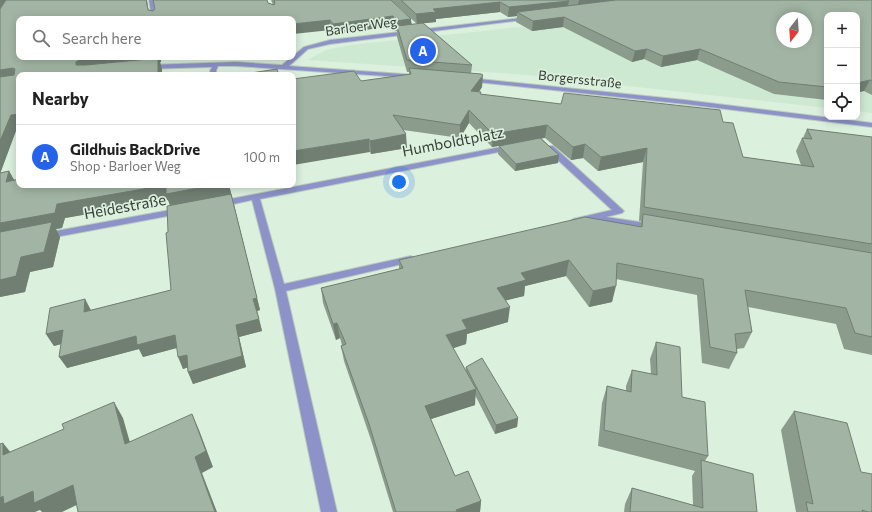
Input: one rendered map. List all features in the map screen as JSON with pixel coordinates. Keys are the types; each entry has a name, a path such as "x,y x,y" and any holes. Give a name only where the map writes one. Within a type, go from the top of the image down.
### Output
{"street":[{"path":"154,16 152,0 158,0"},
{"name":"Barloer Weg","path":"296,56 301,52 317,45 418,30 532,17"},
{"path":"413,26 418,30"},
{"path":"152,66 155,60"},
{"name":"Barloer Weg","path":"284,67 292,60"},
{"path":"213,72 216,64"},
{"path":"137,68 152,66 216,64 425,76"},
{"name":"Borgersstraße","path":"464,80 685,102 872,125"},
{"path":"542,141 619,210 569,222"},
{"name":"Humboldtplatz","path":"255,197 519,146"},
{"path":"209,206 255,197 280,289 329,512"},
{"name":"Heidestraße","path":"39,237 193,209"},
{"path":"592,217 662,229"},
{"path":"280,289 420,257"}],"shaded area":[{"path":"872,0 872,113 860,111 860,12 824,12 824,108 527,75 308,60 326,50 350,45 649,13"}],"building":[{"path":"6,0 146,0 148,10 153,11 155,9 153,0 267,0 268,3 274,5 274,0 391,0 411,19 395,21 393,16 333,24 330,20 296,24 296,16 16,16 16,60 79,60 76,62 76,65 86,65 137,60 158,60 158,72 16,72 16,114 11,115 0,141 0,77 14,75 15,69 0,70 0,9"},
{"path":"401,0 569,1 509,7 500,2 433,9 436,12 416,14"},
{"path":"616,0 872,0 872,81 870,80 860,82 860,12 824,12 824,87 779,82 700,49 663,56 647,49 635,51 564,17 533,21 517,12"},
{"path":"423,23 472,65 407,60 397,26"},
{"path":"409,68 481,74 483,75 471,91 481,92 480,94 561,104 564,93 720,110 723,122 733,123 743,157 814,167 802,138 812,139 807,129 872,137 872,244 644,207 647,148 601,157 585,144 573,147 547,125 493,134 469,110 460,125 393,115 406,134 370,141 369,139 296,151 296,79 354,71 361,81 411,74"},
{"path":"277,69 278,72 258,72"},
{"path":"540,138 559,155 516,164 499,146"},
{"path":"9,171 6,182 16,180 16,188 149,188 57,204 55,213 0,223 0,173"},
{"path":"166,188 198,188 166,194"},
{"path":"231,194 257,298 253,299 259,319 236,325 242,356 188,372 187,355 178,357 175,335 137,345 136,336 59,357 63,330 46,334 50,308 85,299 84,312 171,290 166,233 168,232 167,206"},
{"path":"643,214 872,253 872,337 855,333 846,308 745,290 752,332 735,334 737,353 710,347 703,279 617,263 616,286 593,291 569,260 521,273 526,280 497,288 510,307 462,320 467,329 446,335 476,389 425,406 455,476 468,471 481,501 456,510 457,512 396,512 369,424 341,346 346,344 337,323 333,324 321,288 403,268 399,260 585,217 642,227"},
{"path":"52,222 44,252 21,257 16,276 0,280 0,232"},
{"path":"656,342 680,347 682,397 705,402 708,456 604,430 607,386 631,392 632,370 657,375"},
{"path":"482,358 518,418 496,425 466,367"},
{"path":"114,402 125,444 192,414 206,451 195,457 215,512 78,512 73,485 34,503 33,491 4,504 3,496 0,498 0,444 3,443 3,455 64,429 62,424"},
{"path":"794,411 847,423 861,472 872,474 872,512 862,510 863,512 808,512 806,502 813,504"},
{"path":"701,460 753,474 757,512 630,512 632,488 703,508"}],"place":[{"name":"Gildhuis BackDrive","path":"423,51"}]}
